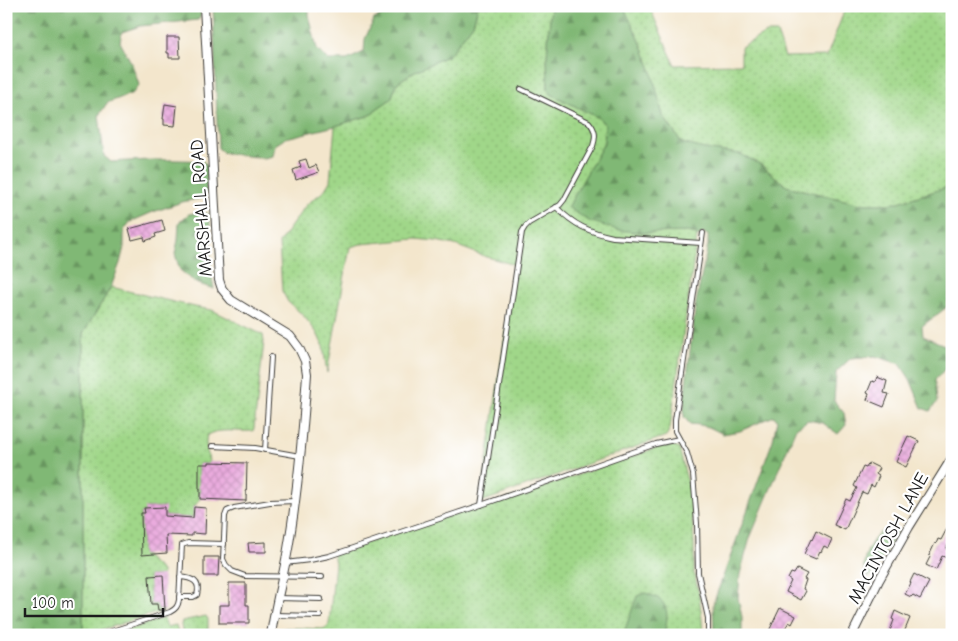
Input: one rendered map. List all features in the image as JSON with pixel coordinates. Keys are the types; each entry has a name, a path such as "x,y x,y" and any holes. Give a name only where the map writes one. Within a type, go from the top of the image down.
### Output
{"street":[{"name":"MARSHALL ROAD","path":"204,6 219,280 222,289 231,300 290,336 299,348 305,361 307,374 294,501 285,563 271,635"},
{"name":"MACINTOSH LANE","path":"852,635 909,527 952,458"}],"lane":[{"path":"481,505 522,232 529,223 560,205 570,190 595,139 594,129 589,122 522,89"},
{"path":"556,207 580,227 600,234 631,239 701,243"},
{"path":"703,233 674,420 676,432 687,453 693,474 697,523 698,573 708,618 708,635"},
{"path":"265,450 271,357"},
{"path":"285,563 329,556 656,444 679,439"},
{"path":"212,446 265,450 300,456"},
{"path":"294,501 270,502 234,508 227,511 225,516 224,562 233,572 244,576 322,577"},
{"path":"100,635 170,612 178,606 182,547 185,543 224,544"},
{"path":"180,577 192,579 197,584 199,592 193,597 180,597"},
{"path":"277,598 321,599"},
{"path":"274,615 320,616"}],"green space":[{"path":"6,6 200,6 201,15 198,20 140,26 122,32 120,42 132,64 139,85 133,93 107,103 99,115 104,156 111,162 191,160 203,161 208,167 206,194 202,198 182,202 153,212 130,222 124,230 124,247 111,287 83,334 83,632 77,635 6,635"},
{"path":"213,6 309,6 309,15 317,49 328,60 347,60 364,52 365,39 374,19 405,6 478,6 473,24 449,55 413,72 397,83 391,99 371,115 286,138 275,145 273,156 264,158 223,153 218,148"},
{"path":"478,6 551,6 547,56 548,89 551,94 597,117 605,124 604,143 573,198 674,232 696,234 697,237 670,429 666,436 481,502 515,265 455,245 436,241 416,239 361,244 350,247 327,373 323,346 317,333 303,315 288,302 282,291 279,243 306,205 324,191 330,181 335,126 371,115 391,99 397,83 413,72 449,55 473,24"},
{"path":"551,6 623,6 651,69 663,116 682,143 704,149 740,154 760,164 786,186 861,204 892,204 952,186 952,279 947,307 922,326 923,336 949,347 952,354 948,365 935,380 937,402 930,411 922,408 910,379 900,364 875,356 851,358 836,372 834,401 844,413 846,425 838,434 823,423 808,420 796,428 750,538 740,574 738,598 742,617 742,635 714,635 713,604 773,440 777,420 774,416 740,431 723,434 709,427 690,424 684,417 684,400 696,302 708,245 708,235 703,233 697,237 696,234 687,232 646,233 618,230 589,221 569,208 604,143 605,124 597,117 551,94 548,89 547,56"},
{"path":"623,6 649,6 675,65 741,64 741,47 766,33 777,33 785,57 827,56 846,6 952,6 952,186 892,204 861,204 786,186 760,164 740,154 704,149 682,143 663,116 651,70 640,41"},
{"path":"200,212 209,214 211,271 214,289 196,283 180,270 175,254 179,222 189,214"},
{"path":"111,287 212,310 263,335 264,342 253,431 223,431 207,435 209,464 199,464 200,499 194,507 193,518 165,516 164,507 145,508 145,513 141,513 142,554 161,570 163,575 149,576 151,604 157,604 158,610 165,610 101,630 91,635 77,635 83,632 83,334"},
{"path":"665,445 673,445 679,448 691,496 694,573 699,594 703,635 277,635 277,630 286,628 321,629 329,624 335,563 333,554 481,505 481,508"},
{"path":"893,526 897,532 873,575 867,577 864,571 864,563 869,547 880,532"},
{"path":"645,593 659,599 666,608 667,620 664,635 623,635 637,596"},
{"path":"206,616 208,619 208,633 235,634 235,630 240,630 239,635 183,635 182,621"},
{"path":"164,618 167,627 176,625 179,635 112,635"}],"building":[{"path":"167,37 179,37 180,58 169,58 169,53 167,53"},
{"path":"165,104 177,106 175,126 164,125"},
{"path":"306,159 309,168 316,165 319,172 296,180 293,170 301,167 299,161"},
{"path":"162,220 165,231 155,234 156,237 145,241 144,237 132,240 129,229"},
{"path":"877,377 887,381 884,393 889,394 884,407 867,400 869,394 867,393 872,381 875,382"},
{"path":"908,436 919,441 906,467 896,462"},
{"path":"209,462 247,463 246,501 200,499 199,464 209,464"},
{"path":"869,463 879,468 876,474 879,476 874,487 871,485 867,494 862,492 845,530 834,525 846,499 850,501 857,488 854,486 863,467 866,468"},
{"path":"165,507 165,516 193,518 194,507 206,508 205,534 192,533 192,536 166,535 167,553 142,555 141,513 145,513 144,508"},
{"path":"952,519 952,537 946,549 950,551 947,558 942,556 936,570 926,565 935,543 938,539 941,540"},
{"path":"816,531 832,539 828,548 824,546 816,559 804,554"},
{"path":"266,542 266,552 249,552 248,543"},
{"path":"204,557 219,557 218,576 204,576"},
{"path":"797,569 807,574 804,579 806,580 803,589 806,591 801,600 786,592 791,581 788,579 791,573 794,574"},
{"path":"914,574 929,582 920,599 913,595 911,597 905,594"},
{"path":"163,575 165,610 158,610 157,604 151,604 149,576"},
{"path":"229,583 246,583 246,605 249,605 249,623 219,623 219,605 229,605"},
{"path":"780,608 796,616 792,624 789,622 781,635 775,635 769,631"},
{"path":"895,611 910,618 903,635 890,631"}]}
